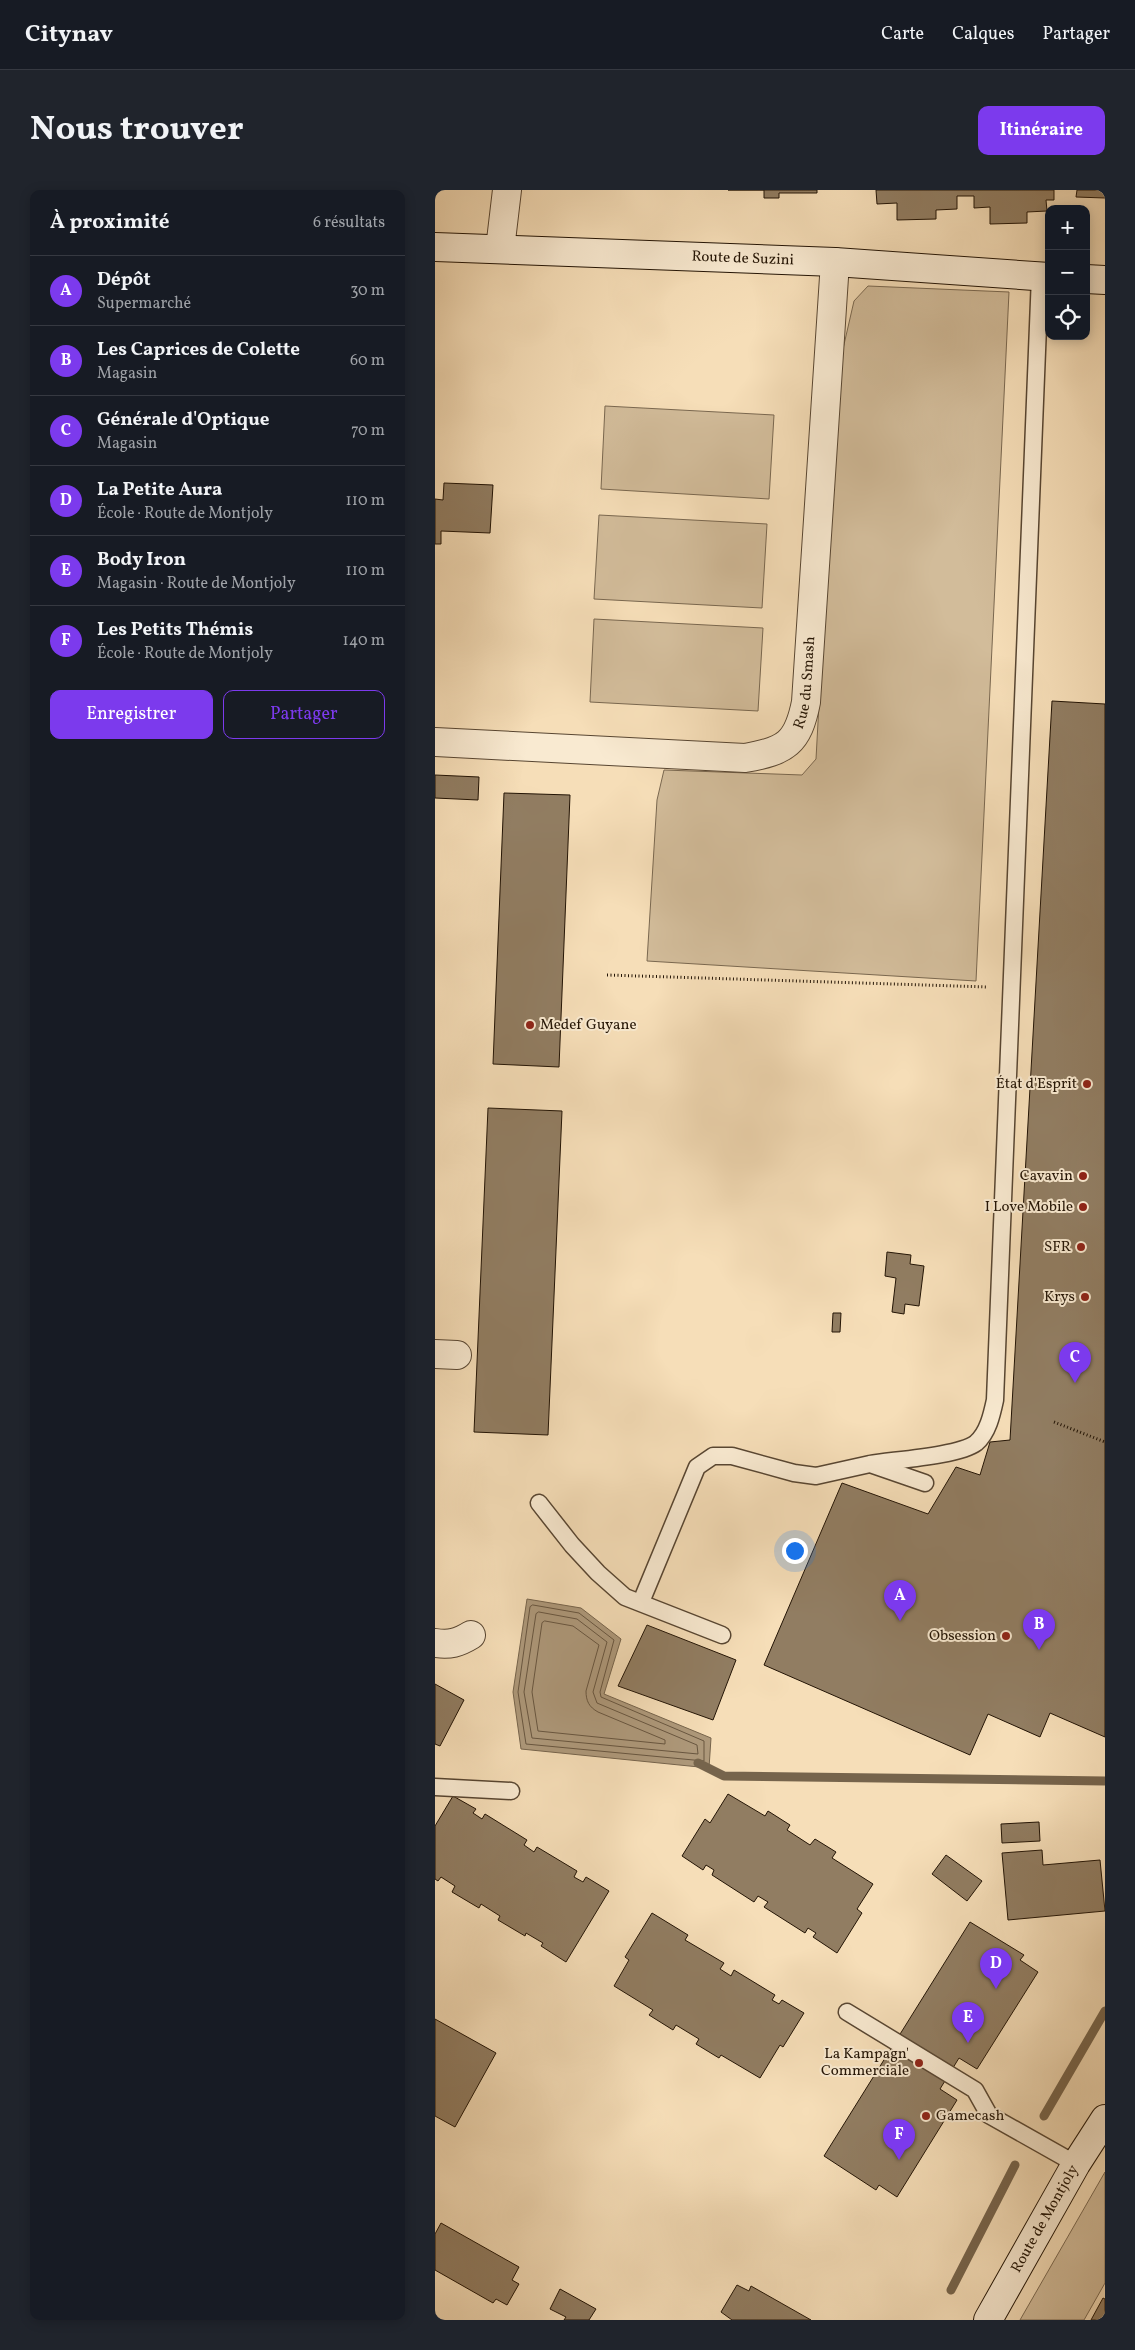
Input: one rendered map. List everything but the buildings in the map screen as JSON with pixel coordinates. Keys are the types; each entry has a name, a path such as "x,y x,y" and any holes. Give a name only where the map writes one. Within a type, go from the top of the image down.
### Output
{"street":[{"path":"500,249 507,190"},
{"name":"Route de Suzini","path":"435,247 835,262 1044,276"},
{"name":"Rue du Smash","path":"435,742 745,758 767,754 783,748 795,737 802,721 806,702 835,262"},
{"path":"1090,279 1105,280"},
{"path":"435,1643 449,1645 460,1642 471,1635"},
{"name":"Route de Montjoly","path":"988,2320 1077,2164 1105,2119"}],"lane":[{"path":"641,1602 697,1467 713,1456 732,1456 794,1473 816,1476 870,1464 956,1451 977,1442 990,1422 995,1400 1011,989 1044,276"},
{"path":"870,1464 925,1483"},
{"path":"539,1503 572,1545 598,1573 625,1597 722,1636"},
{"path":"435,1787 511,1791"},
{"path":"847,2012 975,2090 989,2115 1077,2164"}],"path":[{"path":"607,975 1011,989"},
{"path":"1054,1422 1105,1442"}],"shaded area":[{"path":"868,286 1009,292 976,981 647,961 657,800 664,770 802,775 816,759 837,375 854,301"},
{"path":"605,406 774,415 769,499 601,489"},
{"path":"599,515 767,524 762,608 594,599"},
{"path":"594,619 763,628 758,711 590,702"},
{"path":"1105,2172 1105,2283 1084,2320 1020,2320"}],"water":[{"path":"527,1599 581,1608 621,1639 604,1694 711,1738 709,1768 521,1749 513,1692"}],"waterway":[{"path":"698,1763 724,1776 1105,1781"},
{"path":"1044,2116 1105,2011"},
{"path":"951,2290 1015,2165"}],"place":[{"name":"Medef Guyane","path":"530,1025"},
{"name":"État d'Esprit","path":"1087,1084"},
{"name":"Cavavin","path":"1083,1176"},
{"name":"I Love Mobile","path":"1083,1207"},
{"name":"SFR","path":"1081,1247"},
{"name":"Krys","path":"1085,1297"},
{"name":"Générale d'Optique","path":"1075,1383"},
{"name":"Dépôt","path":"900,1621"},
{"name":"Obsession","path":"1006,1636"},
{"name":"Les Caprices de Colette","path":"1039,1650"},
{"name":"La Petite Aura","path":"996,1989"},
{"name":"Body Iron","path":"968,2043"},
{"name":"La Kampagn' Commerciale","path":"919,2063"},
{"name":"Gamecash","path":"926,2116"},
{"name":"Les Petits Thémis","path":"899,2160"}]}
